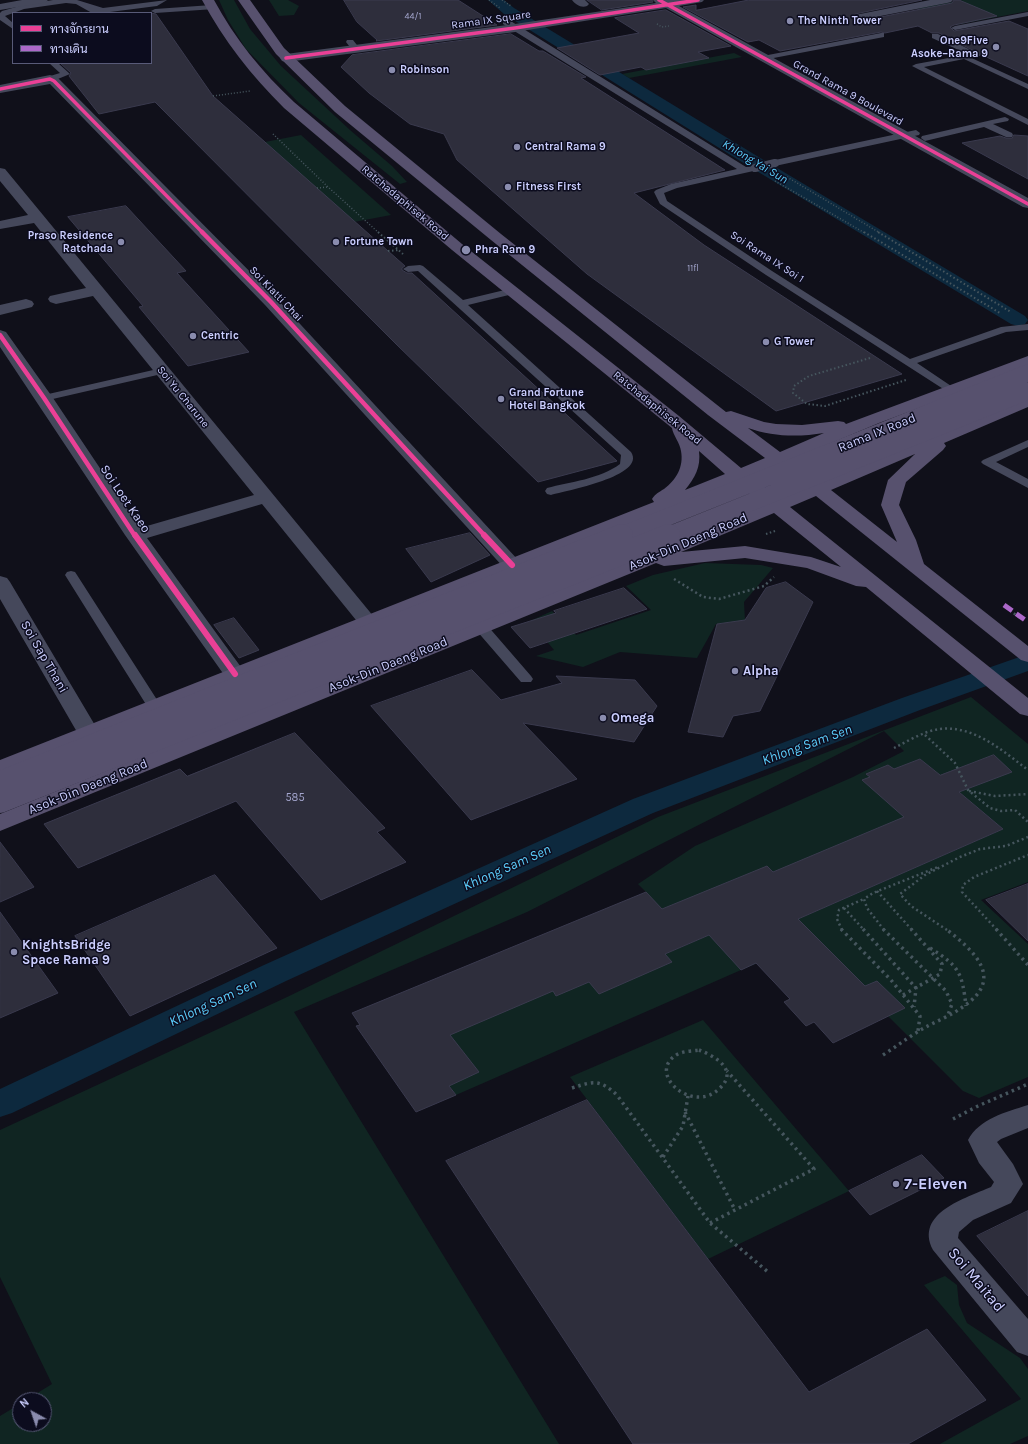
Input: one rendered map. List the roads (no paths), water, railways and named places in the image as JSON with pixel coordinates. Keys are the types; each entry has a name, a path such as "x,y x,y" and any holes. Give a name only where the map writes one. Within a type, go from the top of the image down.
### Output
{"main road":[{"path":"244,0 283,55 340,109 496,237 714,411 818,488 1028,656"},
{"name":"Ratchadaphisek Road","path":"210,3 232,43 265,82 314,126 457,247 673,420 738,475"},
{"path":"457,247 476,247 492,243 496,237"},
{"name":"Rama IX Road","path":"779,459 873,420 1028,361"},
{"name":"Rama IX Road","path":"0,782 1028,373"},
{"name":"Rama IX Road","path":"818,488 1027,399"},
{"name":"Rama IX Road","path":"743,505 1027,399"},
{"path":"714,411 765,428 792,431 828,428 873,420"},
{"path":"618,522 668,495 684,480 690,466 692,455 688,439 673,420"},
{"path":"915,565 906,540 890,505 897,480 924,456 966,426"},
{"path":"0,768 779,459"},
{"path":"738,475 880,588 1028,709"},
{"name":"Asok-Din Daeng Road","path":"0,823 641,562 818,488"},
{"name":"Asok-Din Daeng Road","path":"0,802 743,505"},
{"path":"641,562 744,552 811,563 880,588"},
{"path":"291,652 328,689"},
{"path":"149,709 176,751"}],"street":[{"path":"0,7 27,1 42,0"},
{"name":"Rama IX Square","path":"283,55 666,2 698,0"},
{"path":"860,17 947,0"},
{"name":"Grand Rama 9 Boulevard","path":"666,2 915,135 1028,193"},
{"path":"880,3 894,10"},
{"path":"1,87 50,79"},
{"name":"Soi Kiatti Chai","path":"50,79 54,81 271,302 512,565"},
{"name":"Grand Rama 9 Boulevard","path":"915,135 1028,204"},
{"name":"Soi Yu Charune","path":"0,172 368,621"},
{"path":"0,225 38,218"},
{"path":"56,299 97,290"},
{"path":"0,310 26,304"},
{"name":"Soi Loet Kaeo","path":"0,335 44,398 135,535 235,674"},
{"path":"135,535 266,497"},
{"name":"Soi Sap Thani","path":"0,582 88,732"},
{"name":"Soi Maitad","path":"1028,1116 991,1131 982,1140 989,1155 1003,1172 1009,1184 1001,1195 963,1212 944,1226 943,1241 1028,1342"}],"lane":[{"path":"78,0 102,10 157,4 163,0"},
{"path":"12,26 0,16 3,13 12,9 50,2 72,1 95,12"},
{"path":"155,11 210,3"},
{"path":"955,28 1027,15"},
{"path":"522,23 750,169 915,135 985,124 1005,119"},
{"path":"769,57 881,35"},
{"path":"935,36 1028,78"},
{"path":"1028,87 965,57 916,66 1028,122"},
{"path":"50,79 66,74 54,64"},
{"path":"985,124 1009,135"},
{"name":"Soi Rama IX Soi 1","path":"750,169 674,186 659,192 663,202 774,277 952,390"},
{"path":"408,270 420,268 627,454 627,461 623,468 610,474 550,491"},
{"path":"461,304 512,291"},
{"path":"908,363 1005,329 1028,327"},
{"path":"44,398 162,371"},
{"path":"910,379 925,374"},
{"path":"1028,443 987,462 1028,484"},
{"path":"71,574 149,709"},
{"path":"481,627 526,679"}],"waterway":[{"name":"Khlong Yai Sun","path":"495,0 509,11 751,160 1018,320"},
{"name":"Khlong Sam Sen","path":"0,1104 275,973 643,806 911,704 1028,662"}],"place":[{"name":"The Ninth Tower","path":"790,21"},
{"name":"One9Five Asoke–Rama 9","path":"996,47"},
{"name":"Robinson","path":"392,70"},
{"name":"Central Rama 9","path":"517,147"},
{"name":"Fitness First","path":"508,187"},
{"name":"Praso Residence Ratchada","path":"121,242"},
{"name":"Fortune Town","path":"336,242"},
{"name":"Phra Ram 9","path":"466,250"},
{"name":"Centric","path":"193,336"},
{"name":"G Tower","path":"766,342"},
{"name":"Grand Fortune Hotel Bangkok","path":"501,399"},
{"name":"Alpha","path":"735,671"},
{"name":"Omega","path":"603,718"},
{"name":"KnightsBridge Space Rama 9","path":"14,952"},
{"name":"7-Eleven","path":"896,1184"}]}
